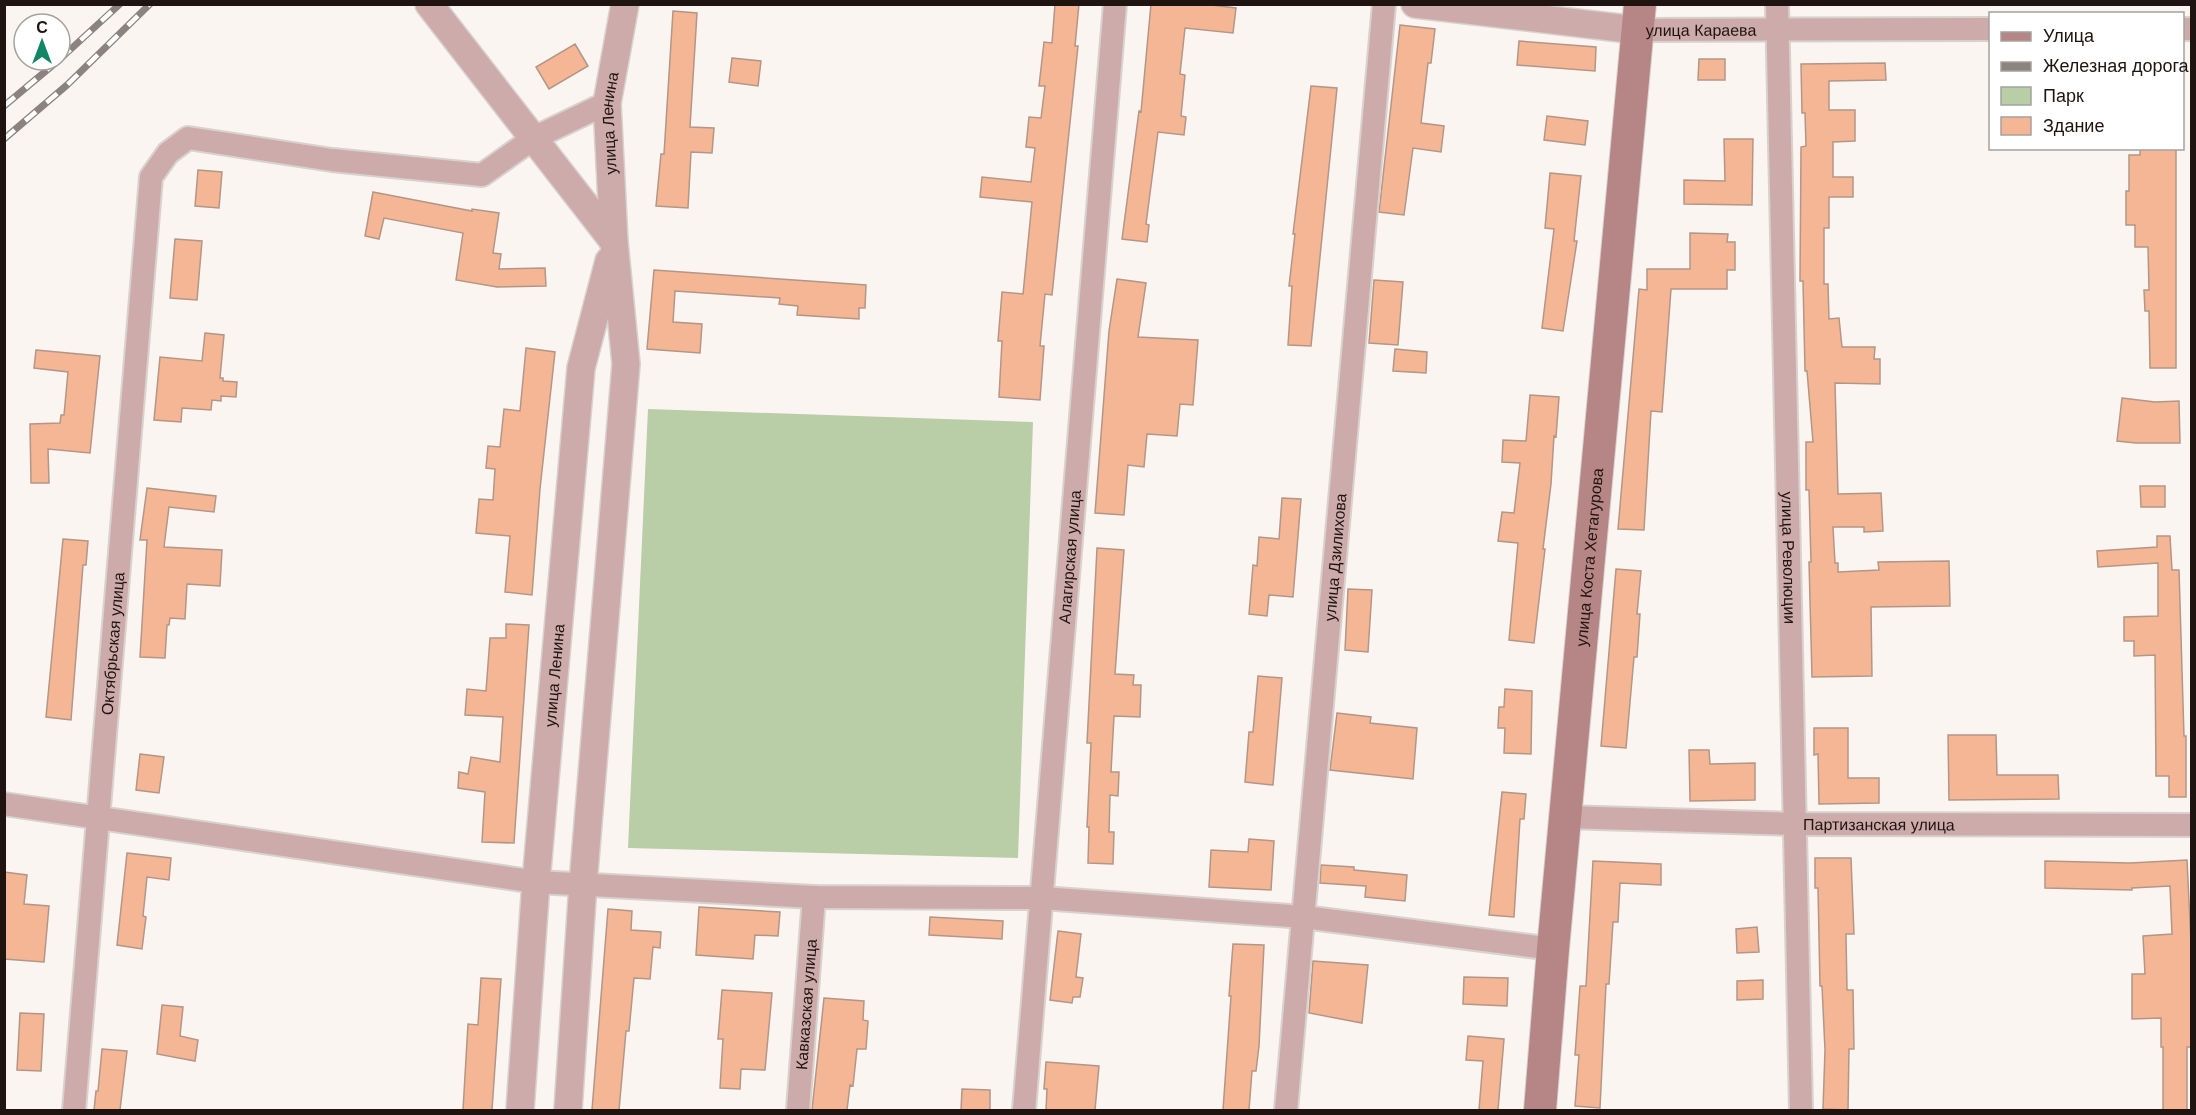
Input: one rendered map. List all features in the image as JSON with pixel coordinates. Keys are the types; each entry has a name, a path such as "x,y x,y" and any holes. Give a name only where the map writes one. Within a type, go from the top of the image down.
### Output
{"main road":[{"name":"улица Коста Хетагурова","path":"1540,1110 1639,17"}],"street":[{"path":"429,4 614,242"},
{"name":"улица Ленина","path":"568,1110 583,884 626,364 614,242 607,103 625,4"},
{"name":"Алагирская улица","path":"1024,1110 1115,4"},
{"name":"улица Дзилихова","path":"1286,1110 1384,4"},
{"name":"улица Караева","path":"1415,4 1639,17 1777,29 1989,29"},
{"name":"улица Революции","path":"1777,4 1801,1110"},
{"path":"534,138 607,103"},
{"name":"Октябрьская улица","path":"74,1110 151,177 168,153 188,138 332,160 482,175 534,138"},
{"name":"улица Ленина","path":"520,1110 536,882 581,368 614,242"},
{"path":"4,804 536,882 814,897 1042,898 1304,917 1553,949"},
{"name":"Партизанская улица","path":"1565,817 1795,824 2192,825"},
{"name":"Кавказская улица","path":"798,1110 814,897"}],"green space":[{"path":"648,409 1033,422 1018,858 628,848"}],"building":[{"path":"1055,4 1079,4 1075,46 1078,46 1052,295 1045,294 1040,346 1044,346 1040,400 999,397 1002,341 998,341 1002,292 1023,294 1032,202 980,197 982,177 1031,182 1035,148 1026,147 1029,117 1041,118 1045,86 1039,86 1044,42 1052,43"},
{"path":"1151,4 1203,4 1236,8 1233,33 1185,28 1180,74 1185,75 1181,116 1186,117 1184,135 1158,132 1146,224 1149,225 1147,242 1122,239 1139,111 1141,112"},
{"path":"673,11 697,13 690,127 714,128 712,153 691,152 688,208 656,206 661,154 664,154"},
{"path":"1400,25 1435,29 1431,63 1428,63 1421,123 1444,126 1441,152 1413,148 1404,215 1379,212"},
{"path":"1519,41 1596,47 1595,71 1517,65"},
{"path":"575,44 588,66 549,89 536,67"},
{"path":"732,58 761,61 758,86 729,82"},
{"path":"1699,59 1725,59 1725,80 1698,80"},
{"path":"1885,63 1886,80 1829,81 1829,110 1855,110 1855,141 1833,142 1833,177 1853,177 1853,197 1829,197 1829,228 1824,228 1824,284 1828,284 1829,319 1839,318 1842,347 1875,347 1874,359 1880,359 1880,384 1835,383 1838,494 1881,493 1883,531 1864,532 1864,527 1833,527 1835,563 1838,563 1838,572 1879,570 1878,562 1949,561 1950,606 1871,607 1872,676 1812,677 1809,562 1811,562 1809,490 1806,490 1806,442 1813,442 1807,371 1805,371 1803,281 1800,281 1801,147 1806,146 1805,113 1802,113 1801,64"},
{"path":"1311,86 1337,88 1311,346 1288,345 1292,286 1289,286 1295,234 1293,234"},
{"path":"1547,116 1588,121 1585,145 1544,140"},
{"path":"1724,139 1753,139 1752,205 1684,204 1684,180 1725,181"},
{"path":"2140,150 2176,150 2176,368 2150,368 2149,311 2145,311 2144,290 2149,290 2148,247 2135,247 2135,225 2126,225 2129,155 2140,155"},
{"path":"198,170 222,172 219,208 195,206"},
{"path":"1550,173 1581,176 1574,241 1577,241 1563,331 1542,328 1554,229 1545,228"},
{"path":"373,192 472,211 472,209 499,213 493,253 501,254 499,269 545,268 546,286 497,287 456,280 463,233 384,218 379,239 365,236"},
{"path":"1690,233 1728,234 1727,242 1735,242 1735,270 1727,270 1727,289 1671,289 1662,412 1651,411 1644,530 1618,529 1639,289 1647,290 1647,269 1690,269"},
{"path":"175,239 202,241 197,300 170,298"},
{"path":"654,270 866,285 865,308 859,308 859,319 797,315 798,306 779,304 780,298 675,291 673,322 702,324 700,353 647,349"},
{"path":"1117,279 1146,283 1138,337 1198,340 1193,405 1180,404 1177,436 1147,434 1144,467 1128,465 1124,515 1095,513 1109,331"},
{"path":"1374,280 1403,282 1398,345 1369,343"},
{"path":"205,333 224,335 220,378 223,378 223,381 237,382 236,397 221,396 221,401 212,400 211,410 182,408 181,422 154,420 160,357 202,361"},
{"path":"526,348 555,352 540,489 532,595 505,592 510,536 476,533 479,499 493,500 495,469 486,468 488,446 500,447 504,409 520,411"},
{"path":"1395,349 1427,352 1426,373 1393,371"},
{"path":"36,350 100,356 90,453 48,449 49,483 31,483 30,424 60,423 61,415 64,415 68,372 34,368"},
{"path":"1530,395 1559,397 1534,643 1509,640 1518,543 1498,541 1502,512 1514,513 1520,463 1502,462 1503,440 1526,441"},
{"path":"2122,398 2155,402 2179,401 2180,443 2117,441"},
{"path":"2140,486 2165,486 2165,507 2141,507"},
{"path":"147,488 216,496 214,512 169,507 164,547 222,550 220,586 187,584 185,619 170,618 169,625 167,625 165,658 140,657 147,540 140,540"},
{"path":"1282,498 1301,499 1293,597 1269,595 1267,616 1249,614 1253,565 1257,566 1259,537 1279,539"},
{"path":"2157,536 2170,536 2172,570 2179,570 2184,736 2186,736 2186,797 2169,797 2169,776 2156,776 2155,655 2134,656 2134,641 2124,641 2124,617 2158,616 2158,563 2098,567 2097,551 2157,547"},
{"path":"63,539 88,541 86,565 83,565 71,720 46,717"},
{"path":"1097,548 1124,550 1115,674 1134,675 1133,685 1141,685 1140,717 1114,716 1111,772 1119,772 1118,796 1110,795 1109,832 1114,832 1113,864 1088,863 1089,827 1087,827 1091,743 1087,743"},
{"path":"1616,569 1641,571 1637,614 1640,614 1637,657 1634,657 1626,748 1601,746"},
{"path":"1348,589 1372,590 1368,652 1345,650"},
{"path":"506,624 529,625 514,843 482,842 485,792 458,788 459,772 468,774 471,757 500,762 503,717 465,715 467,689 486,691 490,638 506,638"},
{"path":"1258,676 1282,678 1273,785 1245,782 1249,732 1253,732"},
{"path":"1505,689 1532,691 1531,754 1504,753 1505,728 1498,728 1499,707 1504,707"},
{"path":"1337,713 1371,717 1370,723 1417,728 1413,779 1330,770"},
{"path":"1814,728 1848,728 1848,778 1879,778 1879,803 1819,804 1818,754 1814,755"},
{"path":"1948,735 1996,735 1997,775 2058,775 2059,799 1949,800"},
{"path":"1689,750 1709,750 1710,764 1755,763 1755,800 1690,801"},
{"path":"140,754 164,757 159,793 136,790"},
{"path":"1502,792 1526,794 1524,819 1520,819 1514,917 1489,915"},
{"path":"1249,839 1274,841 1271,890 1209,887 1211,850 1248,852"},
{"path":"127,853 171,858 169,880 147,877 142,949 117,945"},
{"path":"1815,858 1851,858 1854,934 1846,934 1847,990 1853,990 1854,1049 1849,1049 1848,1110 1823,1109 1825,1050"},
{"path":"2187,860 2192,963 2192,1047 2187,1047 2187,1110 2163,1110 2161,1018 2132,1019 2132,974 2145,974 2143,936 2172,934 2170,886 2132,888 2132,890 2045,888 2045,861 2130,863"},
{"path":"1593,861 1661,864 1661,885 1620,883 1618,922 1613,922 1609,984 1606,984 1600,1108 1575,1106 1579,1055 1575,1055 1580,986 1586,986"},
{"path":"1321,865 1354,867 1354,870 1407,875 1405,901 1365,897 1366,886 1320,883"},
{"path":"4,872 27,875 24,904 49,906 44,962 4,959"},
{"path":"699,907 780,912 778,936 755,935 753,959 696,955"},
{"path":"608,909 632,911 631,930 661,932 660,948 653,947 650,979 634,978 629,1031 626,1031 619,1110 592,1110"},
{"path":"930,917 1003,921 1002,939 929,935"},
{"path":"1757,927 1759,952 1737,953 1736,929"},
{"path":"1058,931 1081,934 1076,977 1083,978 1080,997 1073,997 1072,1003 1050,1000"},
{"path":"1233,944 1264,945 1259,1046 1256,1071 1252,1071 1249,1110 1223,1110"},
{"path":"1313,961 1368,965 1362,1023 1309,1013"},
{"path":"1464,977 1508,978 1507,1006 1463,1004"},
{"path":"481,978 501,979 492,1110 463,1110 468,1024 478,1025"},
{"path":"1763,980 1763,999 1737,1000 1737,981"},
{"path":"722,990 772,993 765,1070 741,1069 740,1089 720,1088 723,1039 718,1039"},
{"path":"824,998 864,1001 863,1020 868,1021 866,1049 857,1049 853,1086 850,1085 847,1110 812,1110"},
{"path":"162,1005 183,1007 180,1036 198,1040 195,1061 157,1054"},
{"path":"20,1013 44,1014 41,1071 17,1070"},
{"path":"1468,1036 1504,1039 1498,1110 1479,1110 1483,1061 1466,1060"},
{"path":"102,1049 127,1051 120,1110 94,1110"},
{"path":"1046,1062 1099,1066 1095,1110 1046,1110 1047,1089 1044,1089"},
{"path":"962,1089 990,1090 990,1110 961,1110"}],"railway":[{"path":"72,48 120,4"},
{"path":"4,139 67,85 150,4"},
{"path":"4,106 45,72"}]}
